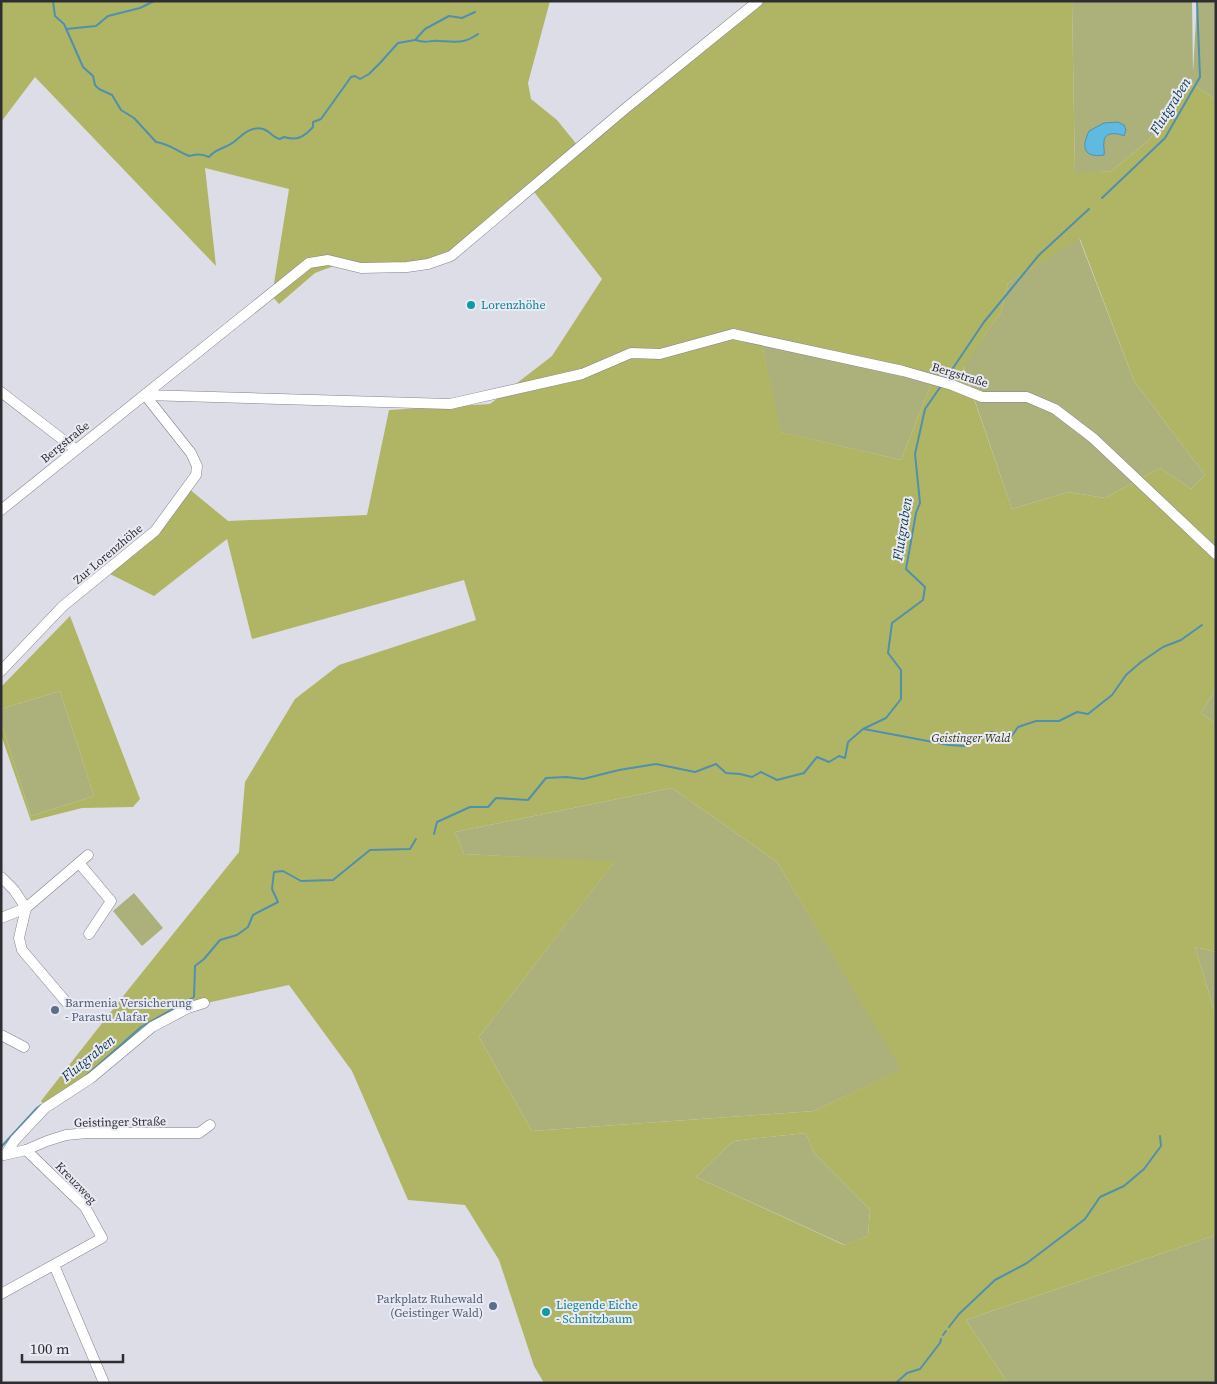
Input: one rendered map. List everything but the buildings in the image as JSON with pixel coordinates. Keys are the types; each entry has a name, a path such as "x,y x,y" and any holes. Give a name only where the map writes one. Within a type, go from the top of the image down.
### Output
{"street":[{"name":"Bergstraße","path":"1,510 309,264 328,260 361,268 407,267 428,264 451,256 626,108 758,1"},
{"name":"Bergstraße","path":"145,395 450,404 582,374 631,353 660,354 733,334 903,370 952,385 982,397 1027,397 1055,409 1093,438 1216,554"},
{"path":"1,392 75,449"},
{"name":"Zur Lorenzhöhe","path":"1,671 63,606 155,531 196,475 197,466 191,453 145,395"},
{"path":"1,918 26,908 88,856"},
{"path":"80,863 111,901 89,934"},
{"path":"1,877 14,890 26,908 19,938 22,950 56,997 67,1003"},
{"path":"4,1155 15,1140 45,1108 90,1078 132,1042 152,1028 188,1008 204,1003"},
{"path":"1,1035 24,1047"},
{"name":"Geistinger Straße","path":"4,1155 26,1150 66,1135 87,1133 198,1133 210,1125"},
{"name":"Kreuzweg","path":"26,1150 85,1207 102,1238 54,1265"},
{"path":"1,1294 54,1265 104,1383"}],"green space":[{"name":"Geistinger Wald","path":"1,1 550,1 528,83 531,99 557,120 578,146 759,1 1072,1 1075,173 1111,171 1148,141 1193,84 1216,100 1216,689 1201,713 1216,724 1216,952 1195,947 1216,1016 1216,1235 966,1320 1008,1383 544,1383 534,1366 499,1260 465,1205 408,1200 352,1071 289,985 188,1007 46,1107 41,1101 239,852 245,782 295,699 339,665 476,620 464,580 252,639 227,539 154,596 106,572 155,531 188,488 228,521 367,515 389,410 490,404 552,356 602,279 531,188 470,242 429,265 342,263 315,273 279,304 272,296 289,189 205,168 216,266 35,77 1,122","holes":["1080,239 1134,381 1205,475 1191,489 1160,468 1105,498 1068,492 1012,509 963,367 1001,312 1008,283","761,339 931,384 901,460 781,432","672,788 777,862 901,1069 814,1111 532,1131 479,1037 615,861 464,854 455,832","806,1133 814,1153 870,1210 868,1236 844,1245 696,1177 733,1141"]},
{"path":"1072,1 1192,1 1193,72 1197,1 1216,1 1216,100 1193,84 1148,141 1111,171 1075,174"},
{"path":"1079,238 1134,381 1205,475 1191,489 1160,468 1105,498 1068,492 1012,509 963,366 1001,312 1008,283"},
{"path":"761,339 931,384 901,460 780,432"},
{"path":"70,616 140,799 133,807 82,808 31,821 1,735 1,722 31,816 94,796 60,691 1,709 1,687"},
{"path":"1216,689 1216,724 1201,713"},
{"path":"60,691 94,796 31,816 1,722 1,709"},
{"path":"672,788 777,862 902,1069 814,1111 532,1131 479,1037 614,862 464,854 455,832"},
{"path":"134,893 163,928 142,946 113,911"},
{"path":"1195,947 1216,952 1216,1016"},
{"path":"806,1133 814,1153 870,1210 868,1236 845,1245 696,1177 733,1141"},
{"path":"1216,1235 1216,1383 1008,1383 966,1320"}],"water":[{"path":"1118,122 1124,125 1126,130 1124,136 1109,134 1106,136 1104,155 1097,156 1088,153 1085,142 1089,131 1104,123"}],"waterway":[{"path":"53,1 55,16 64,24 83,67 93,76 95,85 112,95 121,110 134,118 156,142 189,156 204,155 209,157 215,151 232,144 248,131 259,128 280,139 303,136 313,127 313,122 321,119 351,77 355,76 360,79 369,74 398,43 415,40 425,29 449,16 462,18 475,12"},
{"path":"66,29 96,26 108,16 140,8 154,1"},
{"name":"Flutgraben","path":"1102,198 1165,138 1200,77 1197,1"},
{"path":"416,40 425,42 459,42 468,40 478,34"},
{"name":"Flutgraben","path":"945,380 984,322 1039,255 1089,209"},
{"name":"Flutgraben","path":"434,834 437,822 470,807 488,807 496,798 528,800 546,778 566,777 583,779 619,770 656,764 695,772 716,764 726,773 752,777 761,772 777,780 804,773 817,757 829,762 839,756 845,758 848,742 863,729 886,718 901,699 901,670 888,653 892,623 923,600 925,587 906,569 916,513 920,503 915,454 925,409 941,386"},
{"path":"864,729 949,745 964,746 992,732 1011,737 1018,727 1036,721 1059,721 1077,712 1088,714 1112,695 1126,675 1141,662 1163,647 1181,640 1202,625"},
{"name":"Flutgraben","path":"87,1075 141,1027 194,997 195,966 204,959 220,940 237,935 248,927 253,915 278,902 272,889 274,872 283,871 301,881 333,880 370,850 410,849 416,839"},
{"name":"Flutgraben","path":"1,1147 41,1105"},
{"path":"949,1327 959,1314 995,1280 1027,1263 1085,1219 1100,1197 1124,1186 1144,1169 1161,1146 1160,1136"},
{"path":"943,1335 946,1331"},
{"path":"896,1383 907,1373 920,1369 941,1339"}],"place":[{"name":"Lorenzhöhe","path":"471,305"},
{"name":"Barmenia Versicherung - Parastu Alafar","path":"55,1010"},
{"name":"Parkplatz Ruhewald (Geistinger Wald)","path":"493,1306"},
{"name":"Liegende Eiche - Schnitzbaum","path":"546,1312"}]}
